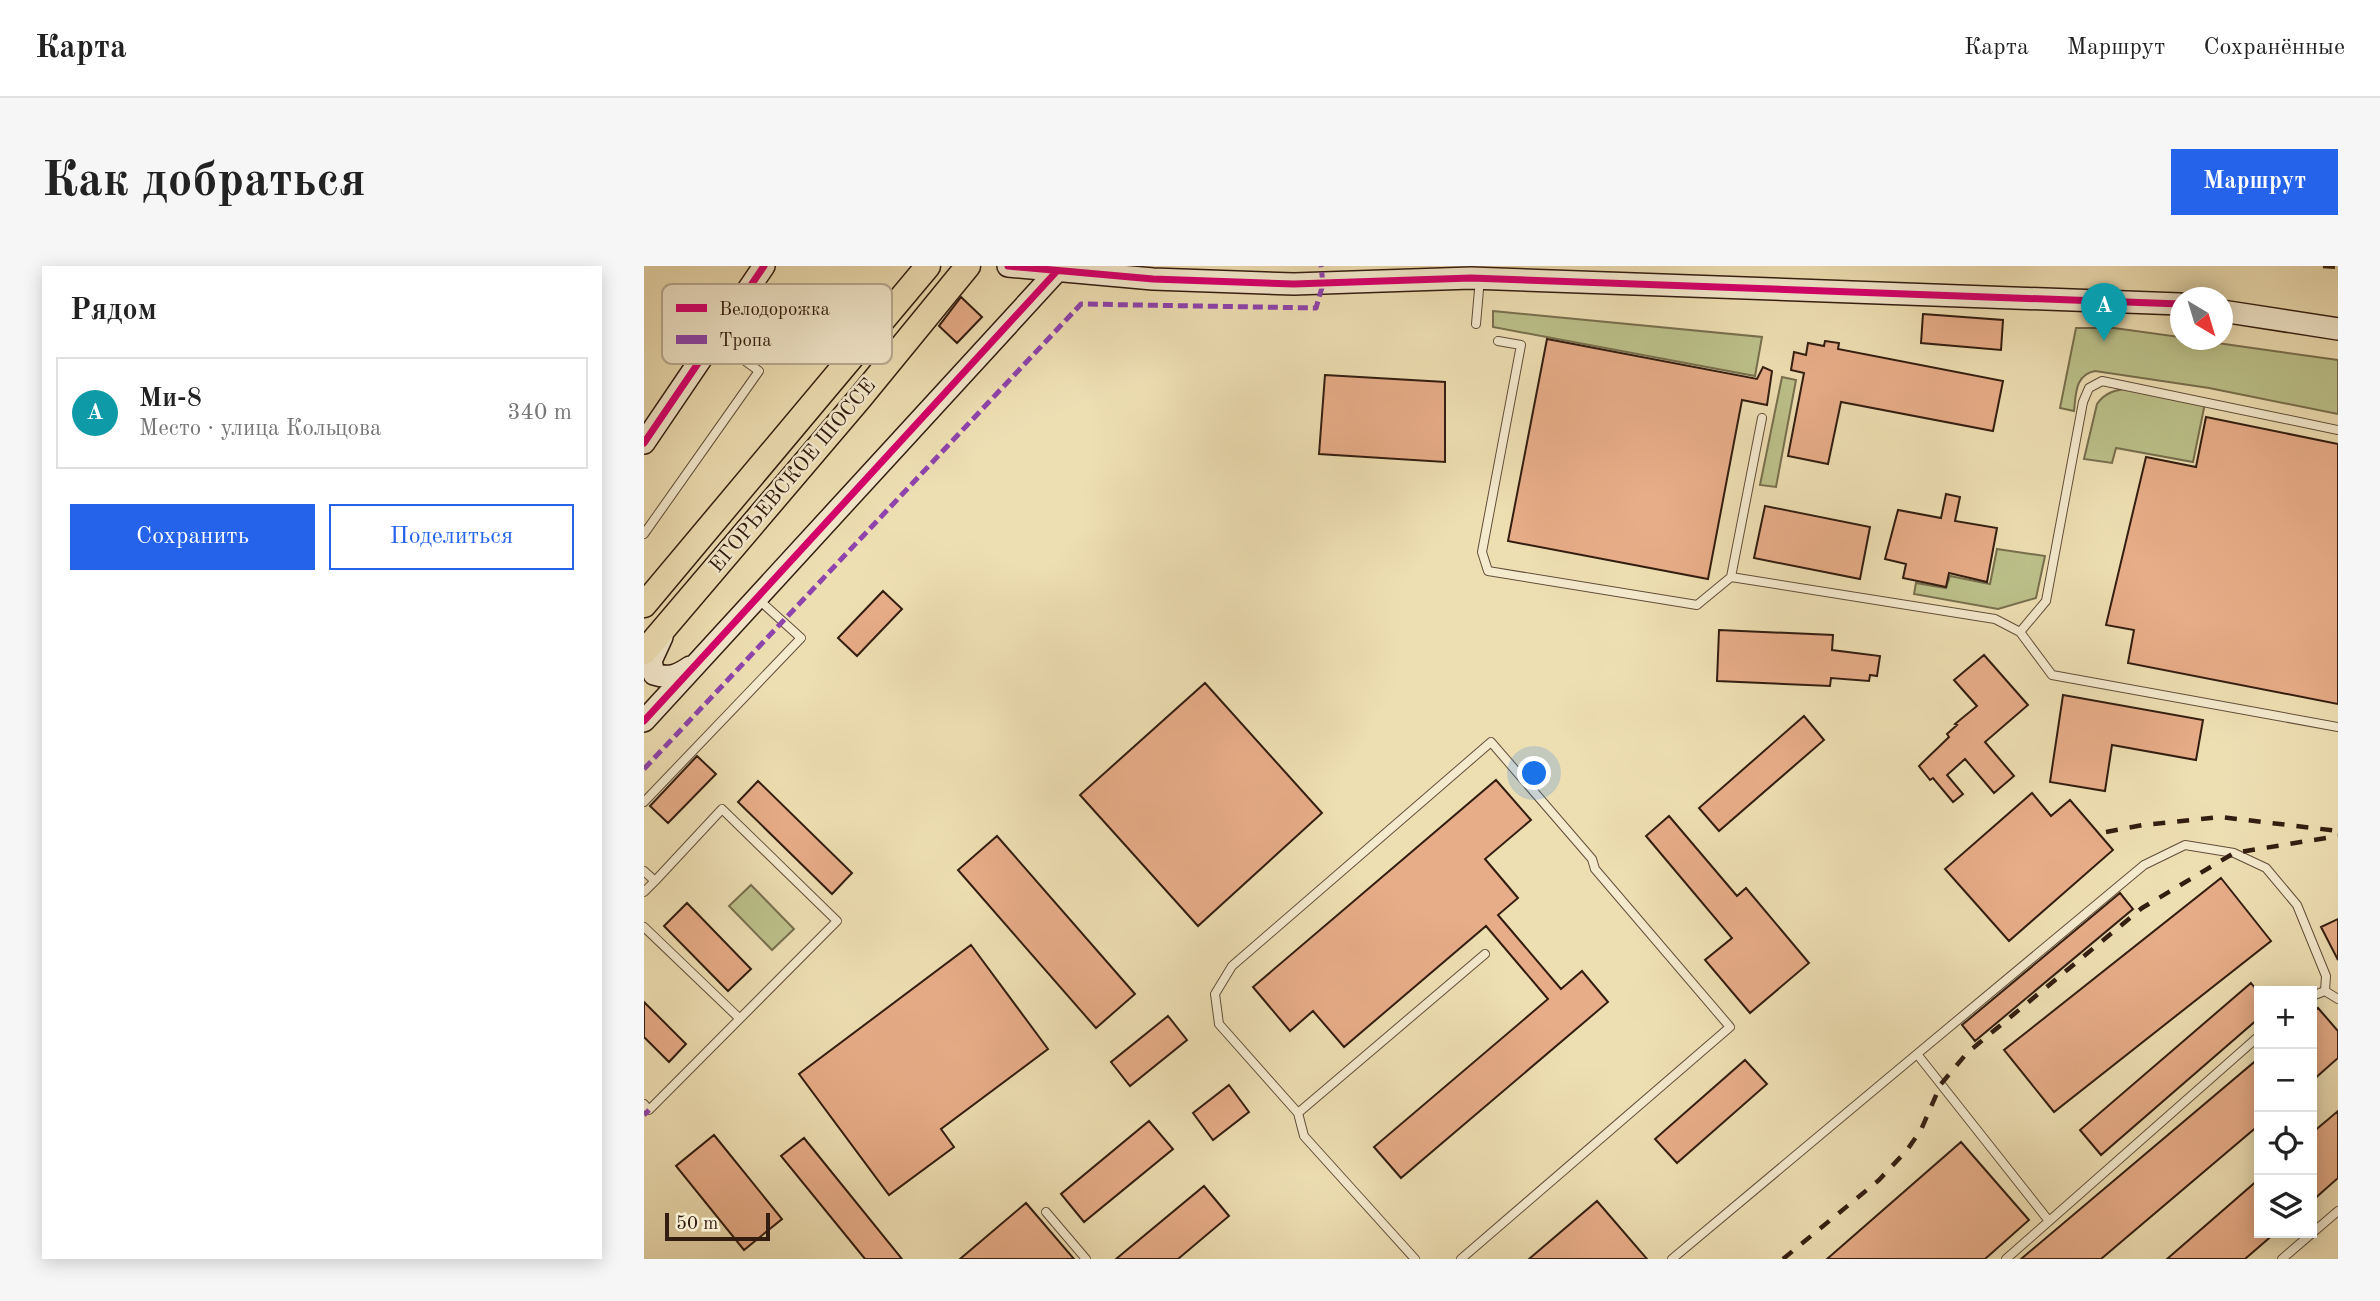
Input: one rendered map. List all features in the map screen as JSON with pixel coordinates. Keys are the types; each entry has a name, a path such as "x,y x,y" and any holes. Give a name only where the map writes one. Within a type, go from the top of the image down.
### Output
{"main road":[{"name":"ЕГОРЬЕВСКОЕ ШОССЕ","path":"892,309 928,266"},
{"name":"ЕГОРЬЕВСКОЕ ШОССЕ","path":"892,359 968,266"},
{"name":"ЕГОРЬЕВСКОЕ ШОССЕ","path":"647,600 845,364"},
{"name":"ЕГОРЬЕВСКОЕ ШОССЕ","path":"644,652 888,364"}],"street":[{"path":"752,284 764,266"},
{"path":"1008,266 1153,279 1294,285 1480,278 2170,304"},
{"path":"644,722 1056,272"},
{"path":"2233,313 2338,329"},
{"path":"644,443 697,364"},
{"path":"674,618 655,648 651,661 654,674 664,677 677,676 708,653"}],"lane":[{"path":"1476,324 1480,278"},
{"path":"1498,341 1521,345 1482,552 1489,571 1697,606 1731,578 1762,418"},
{"path":"644,534 759,370 750,364"},
{"path":"2020,632 2046,601 2083,402 2089,388 2102,381 2338,430"},
{"path":"1731,578 1995,619 2020,632 2052,675 2338,727"},
{"path":"644,802 801,638 758,599"},
{"path":"1415,1259 1304,1136 1298,1113 1219,1024 1215,994 1232,966 1491,742 1592,859 1595,869 1730,1027 1461,1259"},
{"path":"644,892 722,808 837,921 649,1110 644,1104"},
{"path":"1672,1259 2144,865 2185,845 2234,852 2266,868 2297,905 2326,976 2325,991"},
{"path":"644,870 655,881"},
{"path":"644,927 740,1018"},
{"path":"1298,1113 1485,954"},
{"path":"2317,994 2325,991"},
{"path":"2325,991 2338,999"},
{"path":"2006,1259 2254,1040"},
{"path":"1917,1054 2049,1221"},
{"path":"2282,1259 2338,1211"},
{"path":"1046,1212 1086,1259"}],"green space":[{"path":"1493,311 1762,337 1755,376 1493,327"},
{"path":"2076,328 2114,328 2170,336 2170,350 2233,350 2233,345 2338,360 2338,414 2209,388 2095,371 2088,373 2080,381 2074,411 2060,408"},
{"path":"1782,377 1796,380 1776,487 1760,485"},
{"path":"2130,388 2205,403 2193,462 2116,448 2112,463 2084,459 2097,404 2111,392"},
{"path":"1997,549 2045,556 2036,598 1998,609 1914,594 1916,583 1946,588 1950,576 1990,584"},
{"path":"751,885 794,929 772,950 729,906"}],"building":[{"path":"961,297 982,317 957,343 939,326"},
{"path":"1923,314 2003,320 2001,350 1921,343"},
{"path":"1547,339 1757,379 1763,367 1772,371 1767,405 1742,400 1708,579 1508,541"},
{"path":"1825,341 1839,343 1838,349 2003,381 1993,431 1841,402 1828,464 1788,456 1804,373 1791,370 1794,352 1806,355 1808,343 1824,346"},
{"path":"1325,375 1445,382 1445,462 1319,454"},
{"path":"2206,417 2338,444 2338,704 2128,663 2134,630 2106,625 2146,457 2196,467"},
{"path":"1946,494 1960,497 1955,521 1997,528 1987,582 1949,573 1946,587 1903,578 1906,564 1885,559 1898,510 1941,518"},
{"path":"1765,506 1870,527 1860,579 1754,558"},
{"path":"883,591 902,609 857,656 838,638"},
{"path":"1719,630 1833,635 1832,650 1880,656 1877,676 1870,675 1869,681 1831,678 1830,686 1717,681"},
{"path":"1984,655 2028,705 1985,742 2014,776 1994,793 1965,759 1947,775 1963,794 1953,802 1919,766 1949,737 1947,734 1957,725 1955,724 1977,706 1954,680"},
{"path":"1205,683 1322,813 1198,926 1080,795"},
{"path":"2063,695 2203,720 2196,760 2112,745 2105,791 2050,782"},
{"path":"1804,716 1824,740 1719,831 1699,808"},
{"path":"697,756 716,774 668,823 650,806"},
{"path":"1496,780 1531,820 1485,859 1518,898 1498,915 1561,989 1582,971 1608,1002 1401,1178 1374,1147 1548,999 1486,926 1344,1047 1313,1011 1290,1031 1253,987"},
{"path":"758,781 852,873 832,894 738,802"},
{"path":"2032,793 2051,816 2070,800 2113,850 2009,941 1945,869"},
{"path":"1669,816 1737,896 1746,888 1809,963 1750,1013 1705,960 1732,938 1646,836"},
{"path":"997,836 1135,994 1096,1028 958,870"},
{"path":"2221,878 2271,941 2054,1112 2004,1050"},
{"path":"2120,893 2133,909 1975,1041 1962,1025"},
{"path":"687,903 751,969 728,991 664,926"},
{"path":"2338,919 2338,960 2321,927"},
{"path":"971,945 1048,1049 941,1129 954,1147 889,1195 799,1074"},
{"path":"2251,983 2254,987 2254,1022 2101,1155 2080,1130"},
{"path":"644,1002 686,1044 669,1062 644,1037"},
{"path":"2317,1009 2338,1031 2338,1058 2317,1077 2317,1049"},
{"path":"1168,1016 1187,1040 1130,1086 1111,1062"},
{"path":"1745,1060 1767,1084 1677,1163 1655,1139"},
{"path":"2254,1062 2254,1129 2101,1259 2021,1259"},
{"path":"1229,1085 1249,1112 1213,1140 1193,1113"},
{"path":"2338,1111 2338,1178 2317,1197 2317,1175 2317,1129"},
{"path":"1149,1121 1173,1149 1084,1222 1061,1194"},
{"path":"714,1135 782,1219 744,1250 676,1166"},
{"path":"804,1138 902,1259 865,1259 781,1156"},
{"path":"1961,1142 2029,1220 1985,1259 1827,1259"},
{"path":"2254,1183 2254,1238 2269,1238 2245,1259 2167,1259"},
{"path":"1204,1186 1229,1216 1178,1259 1116,1259"},
{"path":"1597,1201 1647,1259 1529,1259"},
{"path":"1026,1203 1074,1259 960,1259"}],"railway":[{"path":"2323,266 2338,267"},
{"path":"2106,832 2143,825 2221,817 2338,831"},
{"path":"1783,1259 1879,1180 1907,1150 1921,1130 1941,1084 1967,1053 2142,908 2234,853 2338,836"}],"marked path":[{"path":"644,769 1081,304 1316,308 1323,284 1321,266"},
{"path":"644,1115 649,1110"}],"cycle path":[{"path":"752,284 764,266"},
{"path":"1008,266 1153,279 1294,284 1471,278 2170,304"},
{"path":"644,721 1056,272"},
{"path":"644,443 698,364"}],"place":[{"name":"Ми-8","path":"2104,341"}]}
